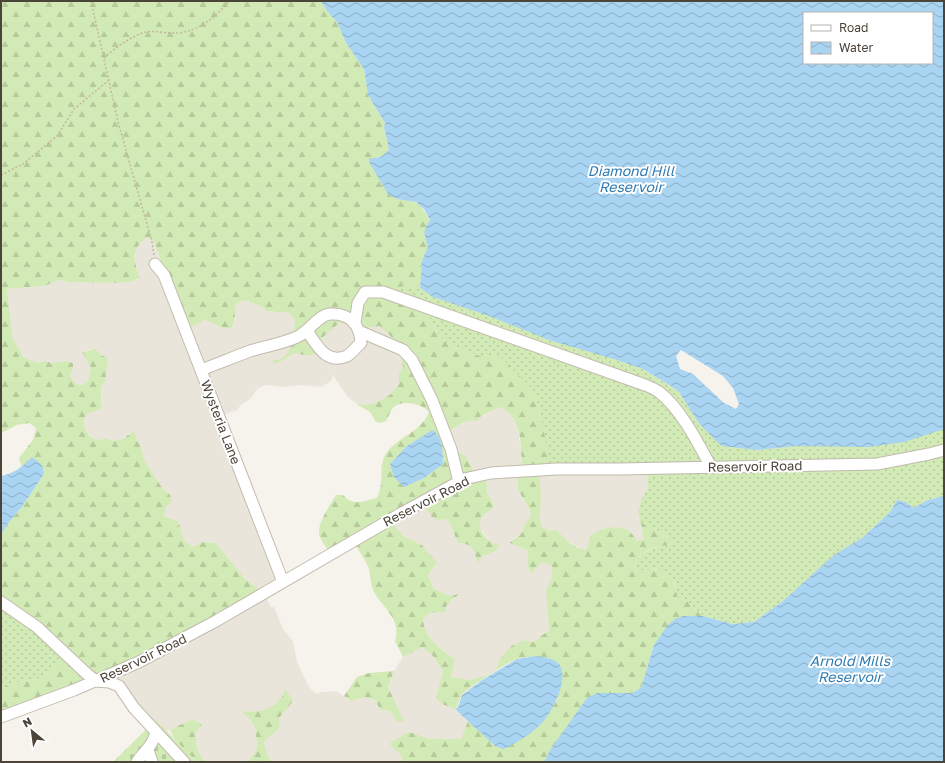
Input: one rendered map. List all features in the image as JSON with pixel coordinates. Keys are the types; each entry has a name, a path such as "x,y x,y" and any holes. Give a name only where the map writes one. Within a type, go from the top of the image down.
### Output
{"street":[{"name":"Wysteria Lane","path":"155,264 164,275 283,582"},
{"path":"308,331 321,352 333,358 347,356 361,343 358,327 358,303 365,292 383,292 645,385 658,391 674,406 711,467"},
{"path":"201,370 250,351 297,337 308,331 318,320 328,314 341,315 358,327 403,350 412,360 432,400 452,449 459,482"},
{"name":"Reservoir Road","path":"1,717 96,681 139,662 216,621 400,514 464,479 491,473 549,469 877,464 944,450"},
{"path":"1,602 37,627 96,681 109,682 119,686 134,708 184,762"},
{"path":"137,762 148,750 154,740 156,732"},
{"path":"148,750 152,762"}],"path":[{"path":"91,1 118,122 152,242 155,264"},
{"path":"104,58 120,44 147,32 178,33 199,28 220,12 229,1"},
{"path":"1,175 23,164 57,136 74,109 109,80"}],"shaded area":[{"path":"147,237 153,240 160,260 200,322 205,320 223,328 236,320 234,309 236,304 245,300 261,306 266,311 289,313 295,320 294,332 288,353 281,359 280,362 295,353 309,356 321,339 339,323 362,329 379,326 392,336 402,353 403,368 399,373 399,384 390,395 373,404 358,405 347,396 333,375 332,380 322,387 302,385 283,387 265,385 257,389 251,398 237,410 219,416 282,579 264,593 271,607 274,607 283,629 293,641 297,662 309,687 316,694 336,691 351,701 365,697 375,700 380,710 391,711 404,721 388,687 394,671 403,657 422,647 434,657 443,672 441,682 442,704 455,709 468,721 461,739 431,739 409,732 391,746 401,753 402,762 273,762 265,749 264,740 280,728 279,718 292,701 285,689 285,693 275,706 266,710 242,712 251,720 255,728 257,744 256,751 248,762 205,762 197,749 195,734 202,724 192,719 170,730 144,733 145,729 111,676 263,593 246,580 216,543 203,542 192,547 184,541 178,521 164,516 170,496 163,489 145,462 140,445 132,431 123,439 113,441 106,438 94,440 84,428 83,421 87,414 101,404 101,387 108,358 101,355 95,348 82,352 91,367 88,381 83,385 76,384 70,376 73,368 66,361 52,363 44,361 37,363 22,356 13,339 7,289 45,286 58,280 69,282 118,283 140,279 135,261 135,251 138,245"},
{"path":"500,407 508,410 517,425 522,468 518,490 530,510 531,516 524,525 524,530 521,535 509,541 512,544 525,549 528,553 528,567 531,574 542,562 551,564 553,573 552,581 546,589 549,631 543,633 540,638 534,642 525,640 500,659 496,669 487,675 470,680 451,677 455,659 434,643 424,628 423,620 429,613 444,612 448,603 459,595 450,596 434,589 428,575 436,565 422,545 403,536 390,520 422,501 444,519 448,520 458,543 467,544 472,547 478,562 482,556 496,551 480,527 481,517 493,503 487,493 486,474 475,474 466,457 457,451 450,434 451,430 465,421 481,416"},
{"path":"647,468 648,488 641,500 638,512 643,539 637,541 629,531 618,527 603,529 589,539 587,549 583,550 564,539 557,530 549,531 542,527 540,519 541,494 539,469"}],"green space":[{"path":"1,1 321,1 327,11 337,22 346,43 364,69 368,95 385,123 384,129 389,149 384,155 375,158 397,199 414,202 421,206 430,221 424,236 428,246 422,261 420,288 417,289 402,286 396,291 426,311 438,334 449,345 483,357 501,357 532,388 547,446 549,466 539,469 541,494 540,519 542,527 549,531 557,530 570,543 583,549 587,549 590,537 603,529 614,527 625,529 631,533 637,541 643,539 641,523 655,529 674,543 644,553 636,561 634,567 638,571 655,570 666,572 672,581 678,598 687,601 703,616 683,616 654,645 641,688 632,693 597,693 550,750 544,762 402,762 401,755 391,746 390,743 409,732 431,739 461,739 468,721 524,738 545,719 558,698 548,658 529,657 517,659 497,669 479,681 462,695 455,709 442,704 436,698 443,672 434,657 422,647 403,657 395,641 396,626 390,614 373,590 368,566 354,542 330,553 320,537 319,532 321,521 336,495 343,495 347,499 355,502 363,502 377,498 381,485 382,463 385,455 395,444 420,425 429,412 418,405 402,403 393,408 386,421 376,422 370,412 358,405 373,404 390,395 399,384 399,373 403,368 401,354 397,344 390,335 379,326 362,329 339,323 321,339 318,352 309,356 295,353 280,362 273,364 273,360 279,360 289,351 295,320 289,313 266,311 261,306 245,300 236,304 235,318 231,328 223,328 205,320 186,329 153,240 147,237 137,247 134,256 140,279 118,283 69,282 58,280 45,286 7,289 13,339 22,356 37,363 44,361 52,363 66,361 73,363 70,376 76,384 83,385 88,381 91,368 82,352 95,348 101,355 108,358 105,381 101,387 102,408 87,414 84,425 88,433 96,440 106,438 113,441 123,439 133,431 140,445 145,462 163,489 170,495 172,501 166,507 164,516 178,521 184,540 192,547 203,542 216,543 246,580 264,593 183,638 1,718 1,688 13,683 37,679 49,674 62,656 1,604 1,535 44,474 32,457 22,468 19,458 33,440 36,428 29,423 17,425 1,433","holes":["500,407 513,417 519,433 522,468 518,471 518,490 530,510 531,516 524,525 523,531 509,542 525,549 528,552 528,567 531,574 542,562 551,565 552,577 546,589 549,631 534,642 525,640 511,646 500,659 496,669 487,675 470,680 451,677 455,659 434,643 424,627 423,620 429,613 445,612 446,606 460,594 450,596 434,589 428,575 437,563 422,545 403,536 390,520 422,501 431,516 438,521 444,519 448,520 458,543 470,546 478,563 482,556 496,551 499,545 487,539 480,527 481,517 493,508 493,503 487,493 486,474 475,474 466,457 457,451 450,434 451,430 461,424 470,420 477,421 481,416"]},
{"path":"402,286 420,288 434,297 643,369 679,392 698,422 757,450 944,429 944,496 928,500 913,509 906,502 897,500 890,512 862,538 783,601 754,622 732,624 703,616 687,601 678,598 674,583 657,569 638,571 634,567 636,561 644,553 674,543 655,529 641,524 641,527 638,512 641,500 648,488 647,469 549,466 536,399 501,357 483,357 449,345 438,334 426,311 396,291"},
{"path":"1,604 9,608 63,656 49,674 37,679 13,683 1,688"},
{"path":"394,671 388,687 404,721 397,722 391,711 380,710 375,700 365,697 351,701 344,696 357,677 369,673"},
{"path":"285,688 293,701 279,718 280,728 264,741 268,755 273,762 248,762 256,751 257,744 255,728 251,720 242,712 268,709 282,696"},
{"path":"192,719 202,724 195,734 197,749 205,762 197,762 174,738 170,730"},
{"path":"156,720 197,762 113,762"}],"water":[{"name":"Diamond Hill Reservoir","path":"321,1 944,1 944,429 904,442 869,447 797,446 757,450 722,446 698,422 679,392 643,369 549,340 489,316 433,297 420,288 422,261 428,246 424,233 430,220 424,209 416,202 397,199 388,194 369,162 369,158 375,158 385,154 389,149 384,128 385,123 368,95 364,69 346,43 337,22 327,11","holes":["681,350 723,376 733,388 739,404 736,409 724,403 693,374 680,369 676,356"]},
{"path":"432,430 436,433 440,440 443,464 424,478 404,487 394,477 390,464 407,446"},
{"path":"32,457 42,465 44,474 1,535 1,476 18,469"},
{"name":"Arnold Mills Reservoir","path":"944,496 944,762 544,762 550,750 587,698 597,693 632,693 641,688 654,645 667,626 675,619 683,616 703,616 732,624 754,622 783,601 834,555 862,538 890,512 897,500 906,502 913,508 928,500"},
{"path":"536,656 554,660 559,664 562,670 561,686 555,704 542,723 519,741 504,749 495,746 455,709 458,707 462,695 482,680 517,659"}]}
